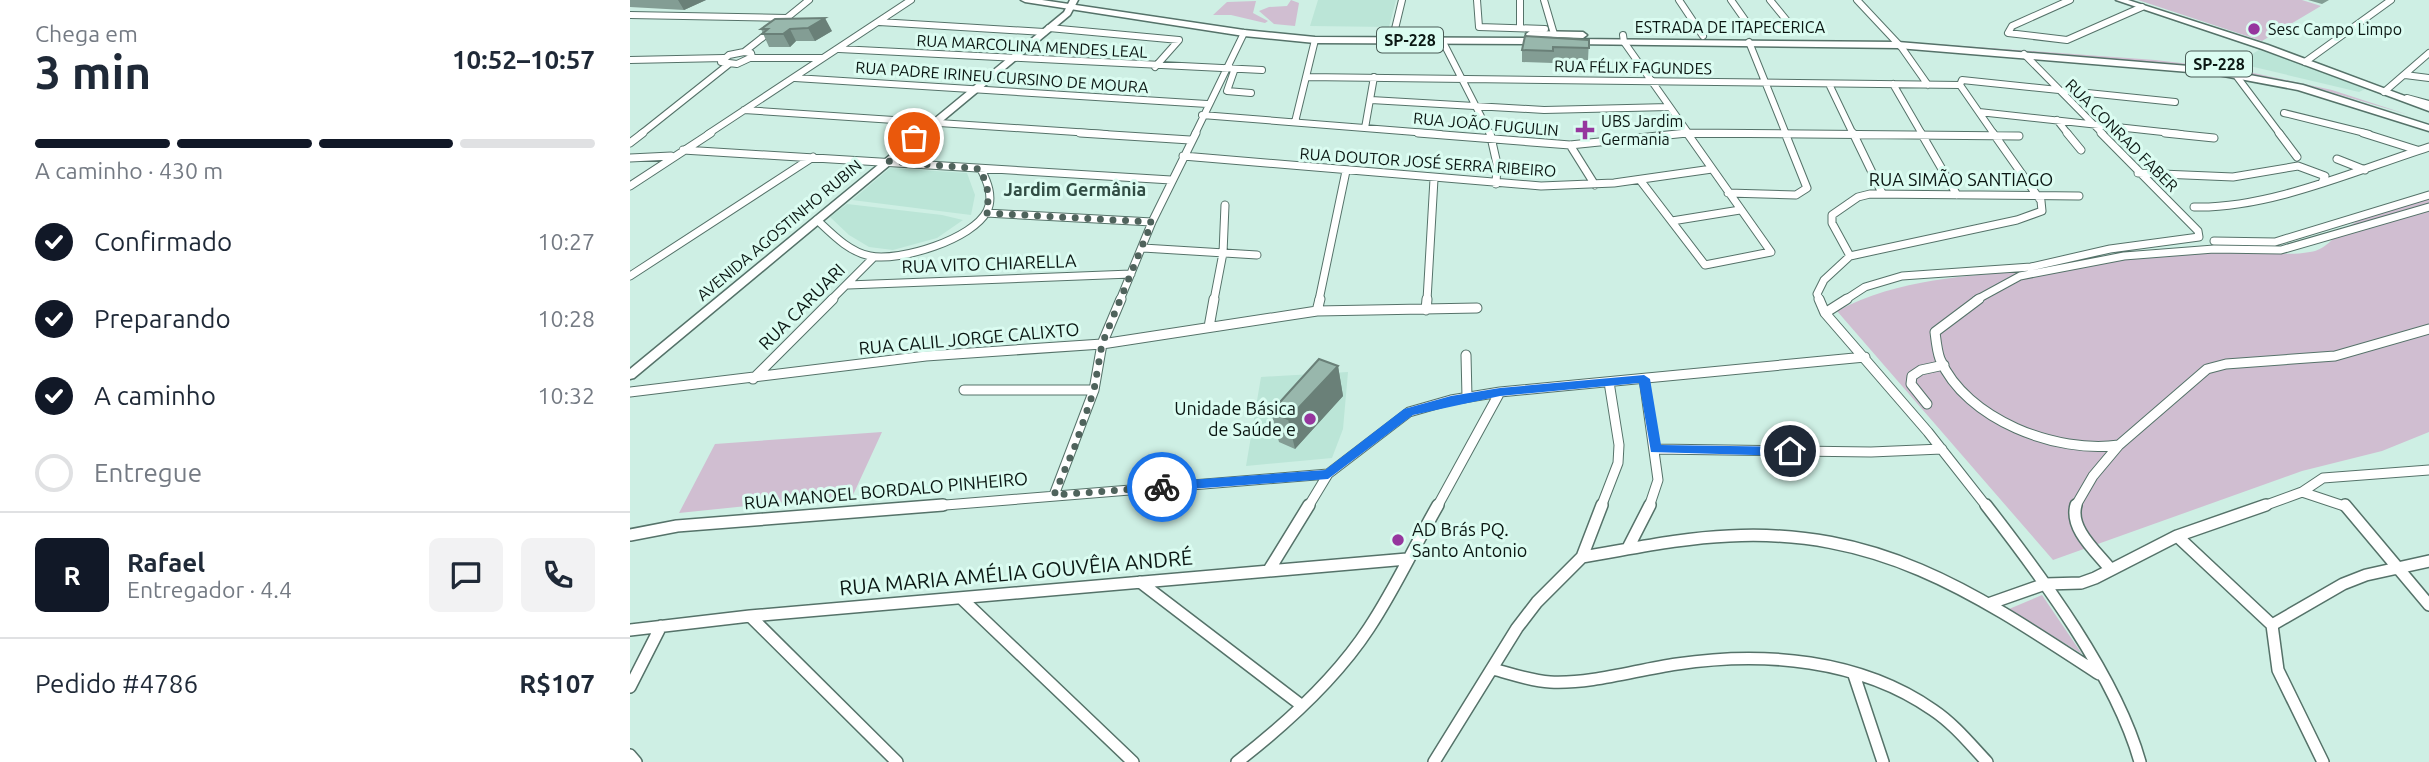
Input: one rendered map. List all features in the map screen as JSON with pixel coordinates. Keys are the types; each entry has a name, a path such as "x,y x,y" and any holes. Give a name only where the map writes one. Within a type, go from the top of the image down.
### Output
{"main road":[{"name":"ESTRADA DE ITAPECERICA","path":"1025,0 1072,2 1298,31 1554,34 1623,39 1730,36 1894,41 2222,64 2342,90 2429,117"},
{"path":"1051,0 1072,2"},
{"path":"2120,0 2429,106"},
{"name":"ESTRADA DE ITAPECERICA","path":"1072,2 1244,33 1315,40 1894,41 2235,74 2342,98 2429,128"},
{"name":"AVENIDA AGOSTINHO RUBIN","path":"630,375 1046,30 1072,2"},
{"path":"1623,39 1730,36"},
{"path":"2384,92 2429,117"}],"street":[{"path":"630,60 724,58 744,52 808,0"},
{"path":"630,186 911,0"},
{"path":"1394,33 1402,0"},
{"path":"1477,0 1478,27 1545,29"},
{"path":"1520,0 1520,28"},
{"path":"1544,0 1554,34"},
{"path":"1679,0 1703,36"},
{"path":"1731,0 1751,27 1792,27 1770,0"},
{"path":"1857,0 1894,41 1928,85"},
{"path":"2070,0 2012,26 2007,32 2069,40 2142,7"},
{"path":"2305,62 2391,0"},
{"path":"630,15 787,18"},
{"path":"879,22 1179,40 1155,68"},
{"path":"1054,495 1075,446 1094,390 1102,344 1152,222 1189,140 1244,33"},
{"path":"1623,39 1771,252 1711,265 1703,263 1640,180"},
{"path":"1295,122 1315,40"},
{"path":"1442,40 1494,139 1498,165 1496,184"},
{"path":"1728,193 1796,194 1807,188 1749,42"},
{"name":"RUA MARCOLINA MENDES LEAL","path":"839,49 1155,68 1262,70"},
{"path":"744,52 752,54 751,58"},
{"path":"2384,92 2429,53"},
{"name":"RUA CONRAD FABER","path":"1822,309 1865,287 1902,276 2031,267 2110,249 2200,235 2024,54"},
{"path":"724,58 722,63 729,64"},
{"path":"630,143 729,64 751,58 824,58"},
{"path":"1234,71 1227,92 1251,93"},
{"path":"2235,74 2297,157"},
{"path":"2405,75 2429,78"},
{"name":"RUA FÉLIX FAGUNDES","path":"1306,77 1459,76 1893,85 1960,85 1959,81 1962,80 2175,102"},
{"path":"1365,128 1374,77"},
{"name":"RUA PADRE IRINEU CURSINO DE MOURA","path":"795,78 1207,104"},
{"path":"1829,84 1882,193"},
{"path":"1893,85 1957,195"},
{"path":"1960,85 2037,196 2042,211 2028,217 1850,256 1824,280 1817,294 1822,309 1942,449 2045,584 2124,715 2140,762"},
{"path":"1371,100 1555,110 1669,107"},
{"path":"744,110 1189,140"},
{"path":"1979,112 2214,138"},
{"path":"2284,113 2343,127 2417,150"},
{"name":"RUA JOÃO FUGULIN","path":"1202,114 1570,145 1687,133 2019,136"},
{"path":"2057,120 2081,150"},
{"path":"1570,145 1595,185"},
{"path":"2194,207 2238,206 2365,170 2429,147"},
{"path":"683,150 1171,180"},
{"path":"630,158 673,156"},
{"name":"RUA DOUTOR JOSÉ SERRA RIBEIRO","path":"1183,156 1496,184 1595,185 1712,169"},
{"path":"630,276 813,157"},
{"path":"2337,159 2365,170"},
{"path":"2138,173 2233,177 2298,166 2321,172 2325,176 2322,183"},
{"path":"981,169 989,195 986,213"},
{"path":"1317,312 1346,171"},
{"path":"1426,310 1434,179"},
{"name":"RUA SIMÃO SANTIAGO","path":"1850,256 1832,223 1832,215 1858,197 1882,193 2079,196"},
{"path":"2214,241 2275,242 2429,195"},
{"path":"1209,327 1223,253 1226,205"},
{"path":"2119,444 2102,450 2085,450 2031,436 1986,411 1952,378 1934,341 1935,332 1971,303 2020,276 2123,256 2214,249 2281,250 2429,206"},
{"path":"1672,221 1740,211"},
{"path":"817,220 850,248 874,257 913,252 944,242 986,213 1152,222"},
{"path":"1143,248 1257,254"},
{"name":"RUA CARUARI","path":"752,379 874,257"},
{"name":"RUA VITO CHIARELLA","path":"848,285 1131,274"},
{"name":"RUA CALIL JORGE CALIXTO","path":"630,392 926,356 1102,344 1317,312 1478,309"},
{"path":"2111,570 2078,528 2073,517 2075,506 2093,476 2119,444 2215,365 2334,356 2429,329"},
{"path":"1466,355 1466,397"},
{"path":"1269,570 1328,474 1409,412 1466,397 1500,392 1864,357"},
{"path":"1927,404 1911,384 1912,376 1921,370 1944,365"},
{"path":"1628,548 1653,499 1658,480 1644,379"},
{"path":"1434,762 1537,602 1582,557 1618,463 1619,445 1609,382"},
{"path":"964,390 1094,390"},
{"path":"1237,762 1301,705 1355,647 1500,392"},
{"path":"1655,449 1871,452 1942,449"},
{"path":"1991,603 2045,584 2081,583 2176,536 2302,492 2323,478 2429,470"},
{"name":"RUA MANOEL BORDALO PINHEIRO","path":"630,535 677,526 1328,474"},
{"path":"2302,492 2346,505 2429,605"},
{"path":"1582,557 1628,548 1751,535 1810,541 1865,552 1924,570 1991,603 2101,676"},
{"path":"2176,536 2272,625 2278,670 2323,762"},
{"name":"RUA MARIA AMÉLIA GOUVÊIA ANDRÉ","path":"630,630 750,616 1407,559"},
{"path":"2272,625 2343,584 2429,561"},
{"path":"1140,582 1301,705"},
{"path":"961,598 1133,762"},
{"path":"750,616 897,762"},
{"path":"630,687 661,625"},
{"path":"1493,669 1534,680 1559,682 1681,663 1758,657 1799,661 1854,675 1906,694 1934,711 1987,762"},
{"path":"1854,675 1883,762"},
{"path":"630,755 636,762"}],"shaded area":[{"path":"1291,0 1299,3 1295,26 1274,24 1259,11 1269,7 1287,6"},
{"path":"1318,0 1396,0 1389,27 1310,26"},
{"name":"Sesc Campo Limpo","path":"2138,0 2302,0 2321,6 2262,41"},
{"path":"1256,1 1253,13 1268,21 1265,23 1231,15 1213,15 1227,2"},
{"path":"1908,42 2155,60 2240,70 2332,90 2409,115 2310,86 2240,72"},
{"path":"2259,50 2365,89 2359,92 2237,63"},
{"path":"890,168 967,173 975,195 971,215 852,200"},
{"path":"2429,197 2429,432 2382,451 2302,471 2053,560 1837,311 1887,291 1964,276 2184,252 2230,250 2280,254 2316,251 2344,229 2368,216"},
{"path":"847,204 963,220 937,238 893,250 869,247 849,235 830,217"},
{"path":"1348,372 1343,429 1332,458 1246,466 1261,377"},
{"path":"882,432 853,495 679,513 715,444"},
{"path":"2042,595 2082,654 2009,609"}],"building":[{"path":"825,18 808,28 790,29 783,34 762,34 768,29 761,29 775,19"},
{"path":"1525,36 1589,40 1589,48 1522,50"},
{"path":"1319,359 1338,366 1288,419 1271,412"}],"way so far":[{"path":"914,138 887,161 981,169 988,184 986,213 1152,222 1102,344 1094,390 1075,446 1054,495 1162,487"}],"place":[{"name":"Sesc Campo Limpo","path":"2254,29"},
{"name":"UBS Jardim Germania","path":"1585,130"},
{"name":"Unidade Básica de Saúde e","path":"1310,419"},
{"name":"AD Brás PQ. Santo Antonio","path":"1398,540"}],"district":[{"name":"Jardim Germânia","path":"1075,190"}],"route":[{"path":"1162,487 1328,474 1409,412 1451,400 1500,392 1644,379 1655,449 1790,451"}]}
